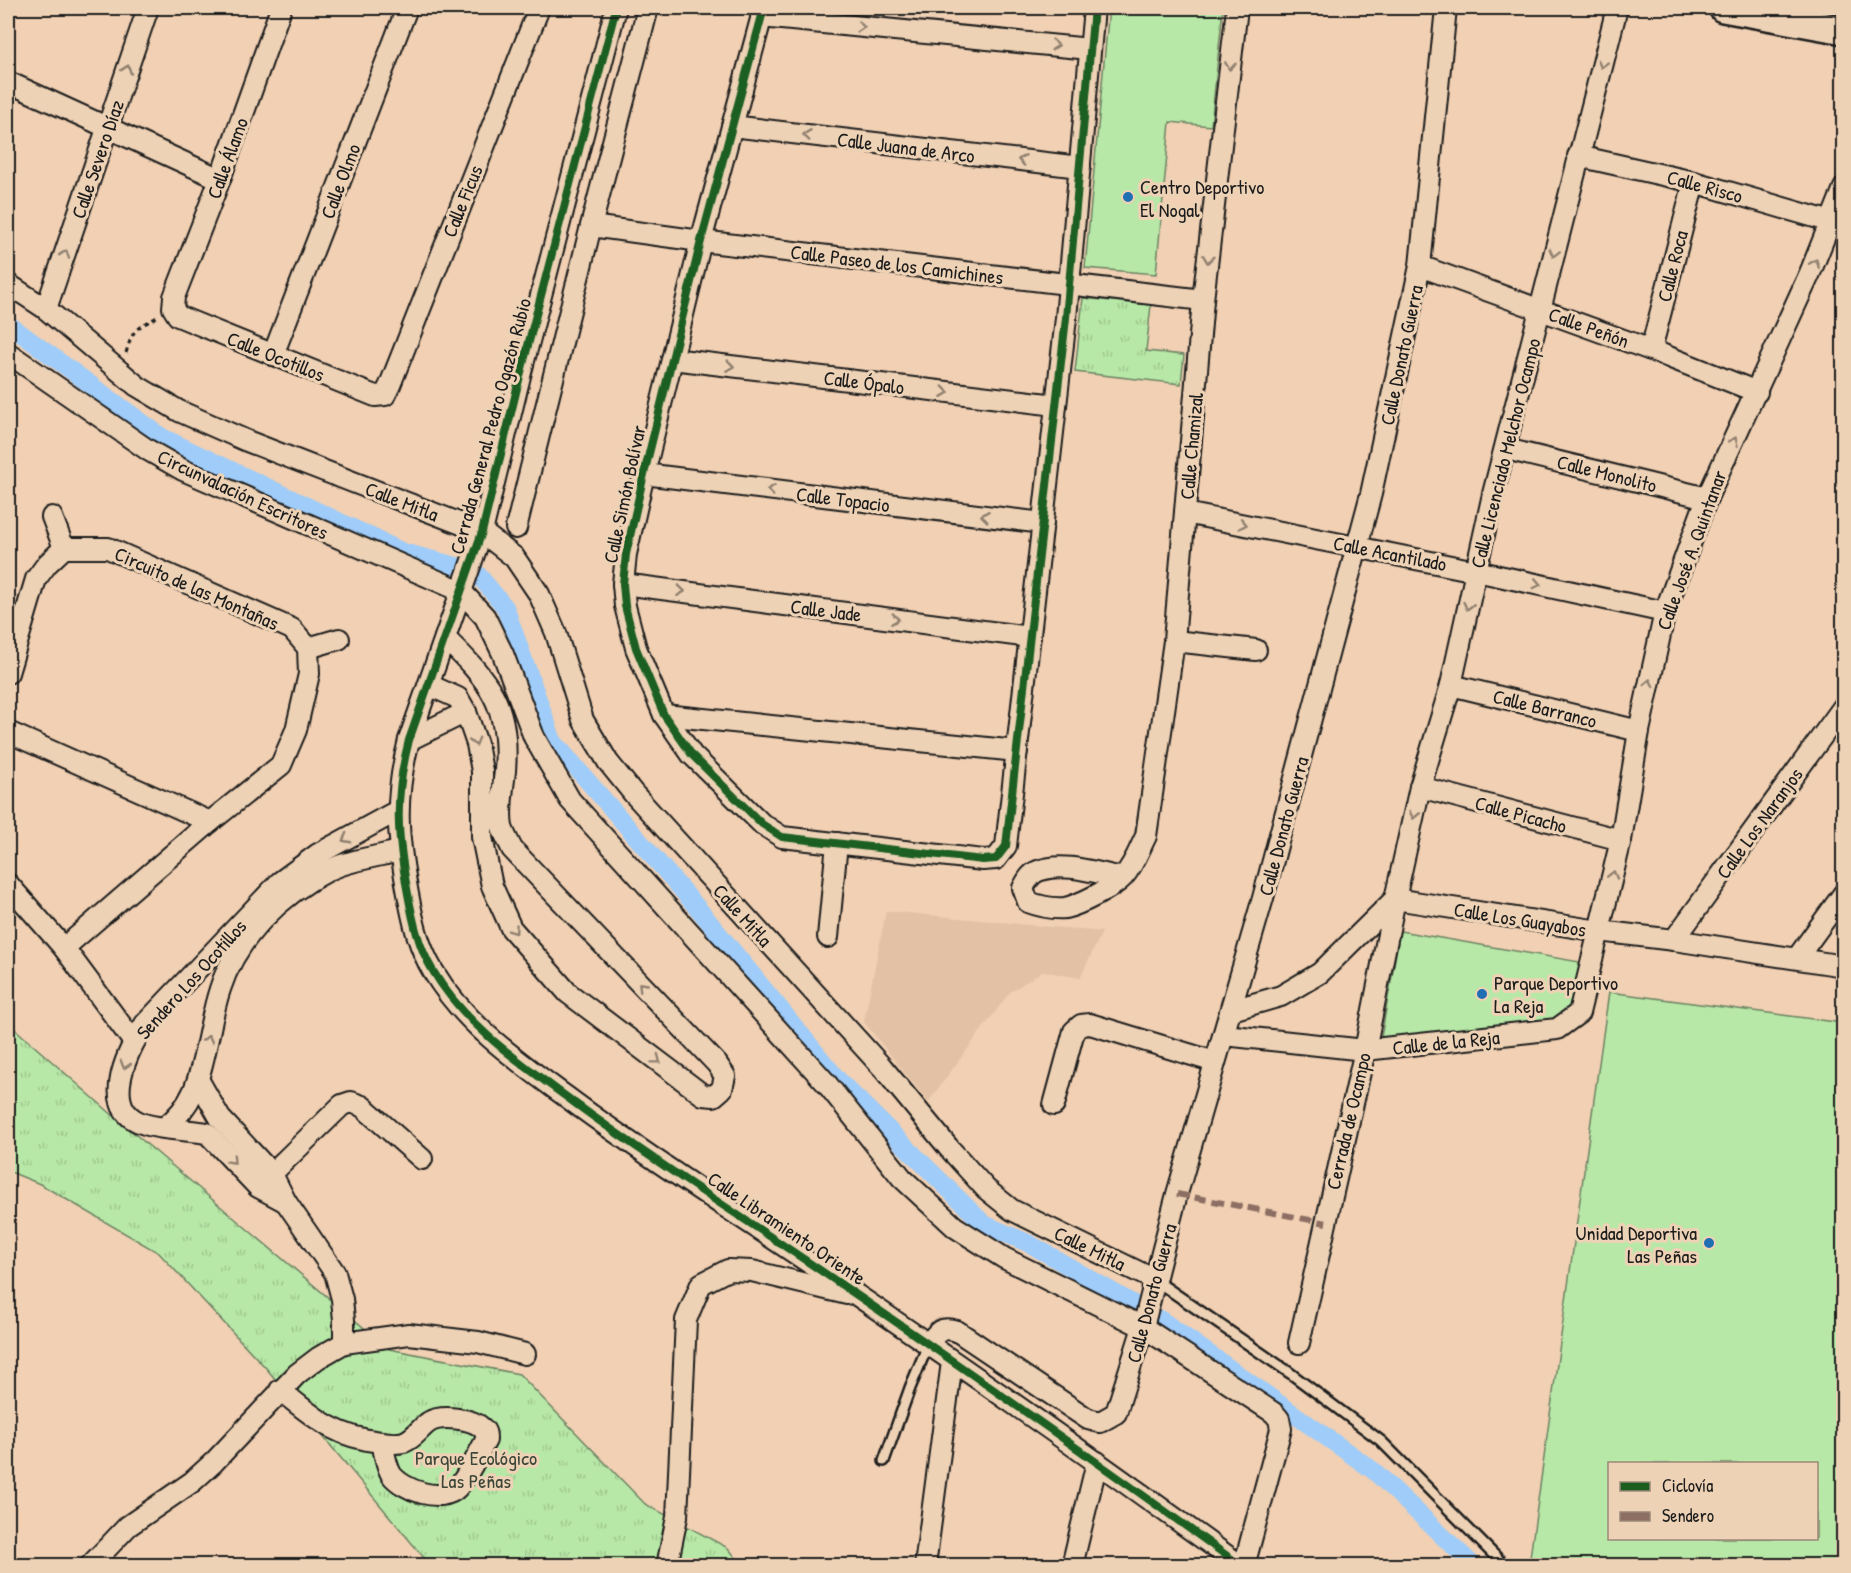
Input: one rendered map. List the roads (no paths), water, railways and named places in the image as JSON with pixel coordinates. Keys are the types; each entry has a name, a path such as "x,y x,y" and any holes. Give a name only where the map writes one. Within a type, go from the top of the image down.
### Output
{"street":[{"name":"Calle Severo Díaz","path":"46,309 148,8"},
{"name":"Calle Álamo","path":"173,308 174,297 220,179 281,8"},
{"name":"Calle Olmo","path":"273,355 407,8"},
{"name":"Calle Ficus","path":"385,395 539,8"},
{"path":"516,528 648,8"},
{"path":"664,715 1017,751 1069,285 1094,8"},
{"name":"Calle Chamizal","path":"1122,878 1136,859 1146,836 1174,641 1203,300 1237,8"},
{"name":"Calle Donato Guerra","path":"928,1345 938,1331 948,1328 957,1331 1088,1419 1100,1422 1116,1413 1145,1321 1215,1062 1232,1010 1371,494 1420,266 1446,8"},
{"name":"Calle Licenciado Melchor Ocampo","path":"1395,899 1420,787 1450,685 1540,309 1617,8"},
{"path":"1723,8 1844,30"},
{"name":"Cerrada General Pedro Ogazón Rubio","path":"400,851 397,811 402,767 409,740 480,540 609,10"},
{"path":"762,12 1090,49"},
{"name":"Calle Simón Bolívar","path":"762,12 701,241 626,554 623,584 625,606 636,648 664,715 692,754 762,824 782,837 996,860 1006,846 1017,751"},
{"path":"8,82 220,179"},
{"name":"Calle Juana de Arco","path":"732,126 1080,167"},
{"name":"Calle Risco","path":"1578,156 1694,182 1838,223"},
{"name":"Calle Roca","path":"1651,350 1694,182"},
{"name":"Calle José A. Quintanar","path":"1599,932 1621,840 1639,731 1665,612 1707,498 1810,273 1838,223 1844,188"},
{"name":"Calle Paseo de los Camichines","path":"591,226 1203,300"},
{"name":"Calle Peñón","path":"1420,266 1651,350 1757,392"},
{"name":"Calle Mitla","path":"8,284 46,309 137,386 179,411 480,540 514,557 539,594 556,633 583,720 608,762 656,819 882,1067 986,1189 1012,1210 1153,1286"},
{"name":"Calle Ocotillos","path":"173,308 178,316 273,355 375,396 385,395"},
{"name":"Circunvalación Escritores","path":"8,353 148,450 183,470 464,584"},
{"name":"Calle Ópalo","path":"672,359 1056,405"},
{"name":"Calle Monolito","path":"1506,449 1707,498"},
{"name":"Calle Topacio","path":"644,474 1043,523"},
{"name":"Calle Acantilado","path":"1185,513 1357,546 1665,612"},
{"path":"8,673 36,579 47,564 64,548 52,517"},
{"name":"Circuito de las Montañas","path":"64,548 108,548 292,629 308,648"},
{"path":"464,584 485,617 503,654 534,737 570,800 827,1084 902,1178 956,1227 1004,1258 1145,1321 1274,1413 1279,1419 1281,1429 1242,1566"},
{"name":"Calle Jade","path":"623,584 1030,637"},
{"path":"429,685 462,705 477,744 482,771 482,837 492,886 511,928 568,993 703,1095 714,1096 723,1089 725,1076 717,1064 512,849 502,828 506,756 505,726 495,696 478,671 445,638"},
{"path":"64,948 210,822 281,765 296,730 307,686 308,648 339,639"},
{"path":"1174,641 1256,650"},
{"path":"409,740 462,705 478,671"},
{"name":"Calle Barranco","path":"1450,685 1639,731"},
{"name":"Calle Los Naranjos","path":"1674,940 1844,706"},
{"path":"8,732 210,822"},
{"name":"Calle Picacho","path":"1420,787 1621,840"},
{"name":"Sendero Los Ocotillos","path":"397,811 318,854 280,882 145,1024 134,1041 123,1067 120,1087 123,1105 130,1117 138,1122 165,1126 177,1117 188,1102 199,1081 220,989 236,952 264,918 299,888 330,869 400,851"},
{"path":"828,937 837,843"},
{"name":"Calle Libramiento Oriente","path":"400,851 415,933 433,971 468,1016 506,1052 611,1130 862,1298 1242,1566"},
{"path":"8,884 64,948 134,1041"},
{"path":"1797,958 1844,893"},
{"path":"1232,1010 1281,996 1320,973 1395,899"},
{"name":"Calle Los Guayabos","path":"1395,899 1599,932 1674,940 1844,966"},
{"name":"Cerrada de Ocampo","path":"1299,1342 1365,1050 1395,899"},
{"name":"Calle de la Reja","path":"1224,1035 1365,1050 1557,1029 1579,1013 1599,932"},
{"path":"1054,1105 1074,1031 1081,1025 1090,1024 1215,1062"},
{"path":"199,1081 214,1125 258,1187 286,1202"},
{"path":"258,1187 342,1105 351,1102 362,1106 422,1159"},
{"path":"165,1126 214,1125 272,1174 286,1202 335,1273 343,1310 344,1343"},
{"path":"668,1566 677,1517 686,1320 701,1284 728,1270 752,1271 862,1298"},
{"path":"90,1566 128,1526 192,1482 214,1462 280,1390 318,1358 344,1343 409,1334 478,1342 525,1354"},
{"path":"925,1566 952,1362"},
{"path":"280,1390 319,1422 338,1433 382,1442 401,1443 412,1438 430,1421 456,1418 480,1426 485,1432 486,1440 456,1490 444,1494 418,1492 400,1483 391,1473 382,1442"},
{"path":"1072,1566 1097,1462"}],"lane":[{"name":"Calle Mitla","path":"1153,1286 1290,1373 1381,1441 1505,1566"},
{"path":"884,1461 928,1345"}],"waterway":[{"path":"8,324 162,437 403,552 475,571 505,607 553,741 701,912 839,1081 984,1224 1030,1244 1163,1321 1374,1471 1474,1566"}],"place":[{"name":"Centro Deportivo El Nogal","path":"1128,197"},
{"name":"Parque Deportivo La Reja","path":"1482,994"},
{"name":"Unidad Deportiva Las Peñas","path":"1709,1243"}],"park label":[{"name":"Parque Ecológico Las Peñas","path":"476,1468"}]}
